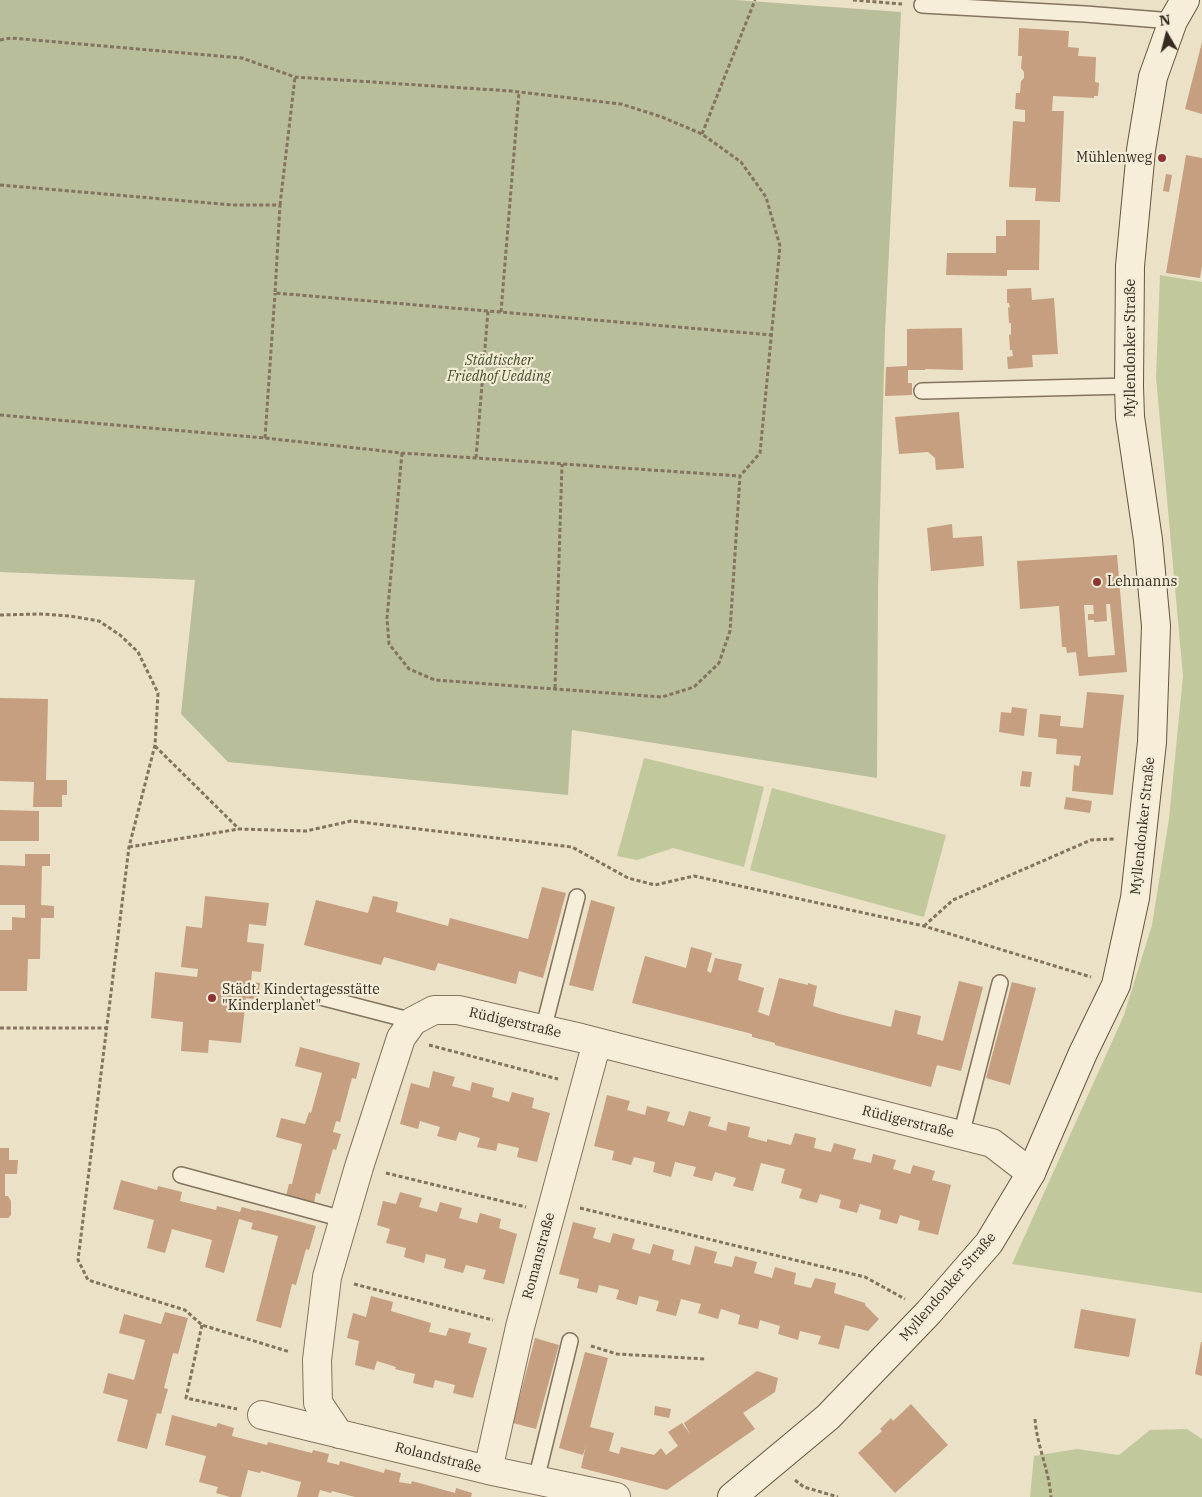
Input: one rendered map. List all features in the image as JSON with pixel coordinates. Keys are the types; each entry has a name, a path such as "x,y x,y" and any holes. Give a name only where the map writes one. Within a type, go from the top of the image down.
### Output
{"street":[{"name":"Myllendonker Straße","path":"732,1497 828,1417 929,1312 989,1243 1032,1173 1082,1053 1116,985 1135,898 1152,742 1156,626 1148,540 1130,417 1130,266 1142,150 1153,77 1179,11"},
{"name":"Rüdigerstraße","path":"407,1030 434,1010 458,1010 596,1042 992,1143 1032,1173"},
{"path":"339,1434 318,1403 317,1360 327,1277 358,1167 407,1030"},
{"name":"Romanstraße","path":"488,1470 520,1327 596,1042"},
{"name":"Rolandstraße","path":"262,1414 488,1470 616,1497"}],"lane":[{"name":"Myllendonker Straße","path":"922,5 1085,7 1179,11"},
{"path":"922,391 1129,386"},
{"path":"543,1030 577,897"},
{"path":"961,1135 1000,983"},
{"path":"309,994 407,1030"},
{"path":"181,1175 343,1219"},
{"path":"536,1480 570,1341"}],"path":[{"path":"702,134 755,0"},
{"path":"853,0 922,5"},
{"path":"0,40 11,38 158,49 242,58 295,77 519,92 621,104 662,117 702,134 741,162 766,197 780,246 760,453 740,476 730,631 719,663 694,687 662,697 435,680 409,668 389,644 387,618 402,453"},
{"path":"265,438 280,205 295,77"},
{"path":"502,312 519,92"},
{"path":"0,186 233,205 280,205"},
{"path":"275,293 772,335"},
{"path":"476,458 488,311"},
{"path":"0,415 265,438 402,453 740,476"},
{"path":"555,688 562,464"},
{"path":"0,615 40,614 98,621 120,635 138,652 158,693 155,746 128,847 78,1260 88,1280 186,1310 202,1325 317,1360"},
{"path":"155,746 240,829"},
{"path":"128,847 240,829 306,831 351,821 572,847 628,878 655,886 694,876 924,926 1116,985"},
{"path":"924,926 953,900 1091,840 1141,838"},
{"path":"0,1028 106,1028"},
{"path":"407,1030 585,1086"},
{"path":"358,1167 552,1207 865,1277 929,1312"},
{"path":"202,1325 186,1398 262,1414"},
{"path":"1035,1419 1051,1497"},
{"path":"774,1462 804,1487 838,1497"}],"green space":[{"name":"Städtischer Friedhof Uedding","path":"0,0 736,0 901,12 885,331 878,588 877,778 572,730 568,795 228,762 181,714 195,580 0,572"},
{"path":"1160,275 1202,282 1202,1293 1012,1264 1124,1015 1152,925 1169,819 1183,676 1156,377"},
{"path":"644,758 764,787 744,867 673,848 637,860 617,856"},
{"path":"772,788 946,835 924,917 750,870"},
{"path":"1187,1429 1202,1439 1202,1497 1030,1497 1034,1456 1077,1449 1119,1455 1150,1430"}],"building":[{"path":"1019,28 1069,31 1068,47 1079,48 1078,56 1096,57 1095,82 1099,83 1098,96 1094,96 1094,98 1053,96 1052,111 1064,111 1060,202 1035,201 1036,188 1009,187 1013,121 1025,122 1025,110 1015,109 1016,93 1020,93 1021,81 1024,78 1024,72 1021,68 1022,56 1018,56"},
{"path":"1202,42 1202,114 1185,109"},
{"path":"1186,155 1202,158 1202,266 1200,278 1166,273"},
{"path":"1166,174 1172,175 1169,192 1163,191"},
{"path":"1006,220 1040,220 1039,270 1007,270 1007,276 946,275 947,253 996,253 996,236 1006,236"},
{"path":"1031,288 1032,300 1054,298 1058,354 1032,355 1033,367 1008,369 1007,357 1013,356 1012,350 1010,350 1009,334 1011,335 1011,323 1009,323 1008,307 1010,308 1009,303 1007,303 1007,289"},
{"path":"962,328 963,370 908,370 908,383 912,383 912,395 885,396 886,367 907,366 907,329"},
{"path":"959,412 964,468 936,470 935,458 928,452 899,454 895,417"},
{"path":"952,524 953,538 982,536 984,566 931,571 927,528"},
{"path":"1117,555 1127,672 1079,676 1076,652 1067,653 1066,647 1062,647 1059,606 1020,609 1017,561","holes":["1106,604 1110,604 1115,655 1088,657 1084,605 1093,605 1094,614 1088,614 1088,620 1094,620 1094,622 1107,621"]},
{"path":"1087,692 1124,695 1113,795 1072,791 1074,765 1079,766 1081,756 1056,754 1057,739 1038,737 1040,714 1061,716 1060,726 1083,728"},
{"path":"0,698 48,699 46,780 67,780 67,795 62,795 62,807 33,807 34,782 0,781"},
{"path":"1012,707 1027,709 1024,736 999,732 1001,712 1011,713"},
{"path":"1022,771 1032,772 1030,787 1020,786"},
{"path":"1066,797 1092,801 1090,813 1064,809"},
{"path":"0,810 39,811 39,841 0,841"},
{"path":"25,854 50,854 50,866 42,866 41,905 54,906 54,918 41,918 40,959 28,959 27,991 0,991 0,930 12,930 12,917 25,918 25,905 0,905 0,865 25,866"},
{"path":"542,887 566,893 543,978 519,971 516,984 438,963 435,971 384,957 381,965 304,945 316,900 368,913 373,896 398,902 396,912 448,926 450,918 528,939"},
{"path":"205,896 269,903 266,926 249,924 247,942 264,944 261,972 252,971 251,982 260,983 258,1000 246,998 241,1043 209,1040 208,1053 181,1051 183,1022 151,1018 155,972 197,977 198,969 181,967 186,926 202,928"},
{"path":"591,900 615,907 593,991 569,985"},
{"path":"691,947 712,953 707,971 711,973 715,958 742,964 738,980 764,988 758,1012 769,1016 779,978 817,986 813,1006 839,1014 891,1027 895,1010 921,1016 917,1034 943,1041 959,981 983,987 961,1071 937,1065 931,1087 775,1045 775,1043 752,1037 752,1034 632,1003 645,956 686,968"},
{"path":"1012,982 1036,988 1010,1085 986,1078"},
{"path":"300,1047 360,1063 356,1079 352,1078 340,1122 336,1121 333,1132 341,1134 336,1150 333,1149 320,1194 316,1193 314,1203 286,1196 289,1184 292,1184 302,1144 276,1137 281,1118 305,1124 309,1112 311,1113 322,1073 295,1066"},
{"path":"433,1071 455,1077 452,1086 470,1091 472,1082 494,1088 492,1097 509,1102 512,1092 534,1098 532,1108 550,1113 537,1162 517,1157 519,1148 498,1143 496,1151 477,1147 480,1138 459,1132 456,1141 437,1136 440,1127 420,1121 418,1129 400,1124 411,1083 429,1088"},
{"path":"607,1095 630,1101 627,1110 645,1115 647,1106 670,1112 667,1121 684,1126 689,1111 711,1117 708,1126 726,1131 728,1122 750,1127 748,1137 767,1142 767,1139 791,1145 795,1133 816,1138 814,1148 831,1152 834,1143 856,1149 853,1159 871,1163 873,1154 896,1160 893,1169 910,1174 913,1165 935,1171 932,1180 951,1185 938,1235 918,1230 920,1221 900,1215 897,1224 879,1219 881,1210 860,1204 857,1213 839,1208 841,1200 820,1194 817,1203 799,1198 802,1189 781,1183 785,1169 761,1163 753,1191 733,1186 736,1178 715,1172 712,1181 693,1176 696,1167 675,1162 671,1177 653,1172 655,1162 634,1157 631,1165 612,1160 614,1151 594,1146"},
{"path":"0,1148 9,1148 9,1160 18,1160 17,1174 5,1174 5,1196 8,1196 11,1201 11,1215 8,1218 0,1218"},
{"path":"121,1180 157,1190 158,1186 182,1192 180,1201 216,1210 217,1206 240,1212 242,1207 316,1226 309,1250 306,1249 296,1285 292,1284 281,1328 256,1321 278,1236 251,1229 253,1223 239,1219 224,1273 205,1267 212,1240 172,1229 165,1253 147,1248 154,1220 113,1209"},
{"path":"400,1192 422,1198 419,1207 437,1212 440,1202 462,1208 459,1218 477,1223 480,1213 501,1219 499,1228 517,1234 504,1284 483,1279 486,1270 466,1265 463,1273 444,1268 446,1259 426,1254 424,1263 404,1257 406,1248 386,1243 390,1229 377,1225 383,1201 396,1204"},
{"path":"573,1222 596,1228 593,1238 610,1243 613,1233 635,1239 632,1249 650,1254 653,1244 674,1250 672,1260 690,1265 695,1246 717,1252 714,1263 732,1267 735,1256 757,1262 754,1273 772,1278 775,1267 796,1273 794,1284 811,1288 815,1278 836,1283 834,1293 865,1303 879,1319 868,1331 845,1325 839,1349 818,1344 821,1336 800,1331 798,1340 778,1334 780,1326 760,1320 758,1329 738,1324 740,1315 721,1309 718,1319 698,1313 701,1304 681,1299 676,1316 656,1311 659,1301 639,1296 637,1305 616,1299 619,1290 599,1285 597,1293 577,1288 579,1279 559,1274"},
{"path":"371,1296 393,1302 391,1311 431,1323 429,1332 446,1336 449,1328 471,1333 468,1343 487,1348 473,1398 453,1393 455,1385 435,1380 433,1388 413,1383 415,1374 395,1369 396,1367 377,1361 374,1370 355,1365 359,1341 347,1338 353,1313 366,1317"},
{"path":"1081,1309 1136,1319 1129,1357 1074,1348"},
{"path":"165,1312 188,1318 178,1354 173,1353 164,1388 168,1389 161,1414 157,1413 147,1449 117,1441 128,1400 103,1393 108,1373 134,1380 145,1340 119,1333 124,1314 161,1324"},
{"path":"535,1338 559,1345 536,1429 513,1423"},
{"path":"1202,1342 1202,1376 1195,1374"},
{"path":"585,1352 608,1358 590,1427 614,1433 609,1451 619,1454 621,1447 654,1455 661,1448 666,1455 678,1446 668,1432 682,1423 690,1434 684,1423 757,1371 778,1378 775,1392 743,1413 755,1429 667,1490 581,1468 586,1445 583,1455 559,1448"},
{"path":"911,1404 948,1445 895,1493 858,1453 882,1431 880,1429 891,1418 893,1421"},
{"path":"655,1406 671,1409 669,1418 654,1415"},
{"path":"172,1415 216,1427 218,1423 234,1428 232,1436 267,1445 268,1442 312,1453 313,1450 329,1454 327,1462 339,1465 340,1461 384,1473 385,1469 401,1473 399,1482 411,1484 412,1481 455,1493 456,1488 472,1493 471,1497 355,1497 320,1490 318,1497 297,1497 301,1482 261,1471 260,1473 248,1470 241,1497 230,1497 216,1493 218,1487 199,1482 206,1456 165,1445"}],"place":[{"name":"Mühlenweg","path":"1162,158"},
{"name":"Lehmanns","path":"1097,582"},
{"name":"Städt. Kindertagesstätte \"Kinderplanet\"","path":"212,998"}]}
